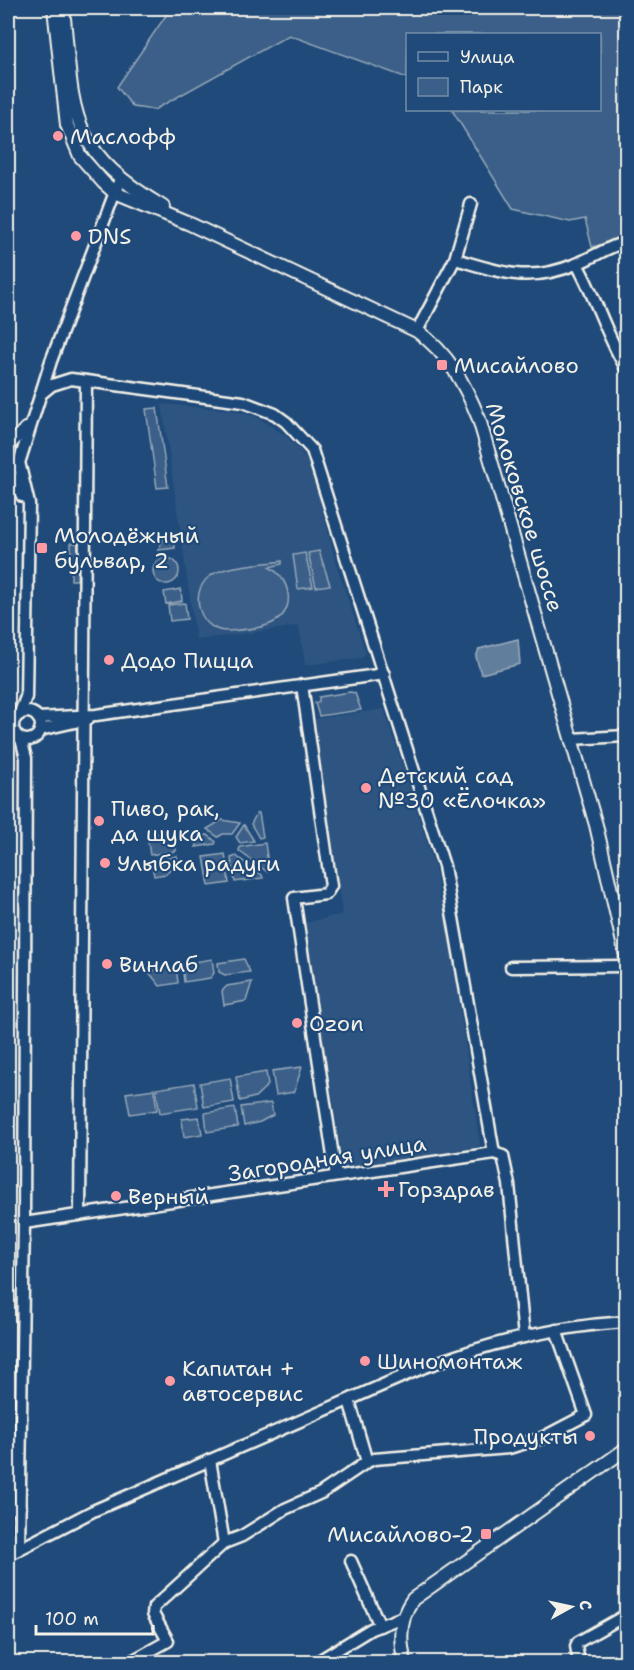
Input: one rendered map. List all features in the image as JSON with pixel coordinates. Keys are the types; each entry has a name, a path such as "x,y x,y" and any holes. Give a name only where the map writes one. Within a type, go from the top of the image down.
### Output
{"main road":[{"name":"Молоковское шоссе","path":"54,8 67,125 80,156 116,193 190,224 417,331 434,345 464,381 479,419 596,825 627,956"},
{"name":"Молоковское шоссе","path":"63,8 74,109 80,128 94,152 120,179 190,224"},
{"path":"405,1662 400,1645 403,1617 413,1599 627,1449"}],"street":[{"path":"29,519 20,488 8,467 20,460 51,361 120,179"},
{"path":"417,331 454,259 471,204"},
{"path":"454,259 518,277 548,274 577,264 607,247 627,242"},
{"path":"577,264 590,287 614,347 627,368"},
{"path":"41,394 62,380 86,381 243,402 275,414 300,434 317,461 444,866 494,1153 503,1156 509,1184 524,1337"},
{"path":"80,1215 86,381"},
{"path":"26,758 15,736 14,720 26,698 28,492 19,450 9,445 21,436 34,415"},
{"path":"19,1549 24,1223 26,758 33,739 40,730 96,715 384,674"},
{"path":"302,685 331,886 326,894 294,898 336,1176"},
{"path":"26,698 36,716 40,730"},
{"path":"14,720 36,716 82,718"},
{"path":"15,736 33,739"},
{"path":"571,739 627,736"},
{"path":"511,967 627,966"},
{"name":"Загородная улица","path":"24,1223 494,1153"},
{"path":"8,1555 93,1511 472,1348 578,1325 627,1322"},
{"path":"130,1662 168,1641 153,1614 154,1607 224,1543 242,1536 285,1509 321,1493 368,1462 374,1459 509,1448 542,1438 586,1415 556,1330"},
{"path":"349,1400 368,1462"},
{"path":"210,1460 224,1543"},
{"path":"8,1509 20,1507"},
{"path":"351,1561 380,1626"},
{"path":"579,1662 576,1646 579,1642 627,1615"},
{"path":"318,1662 380,1626 403,1617"}],"shaded area":[{"path":"162,404 231,410 255,416 286,436 301,451 312,470 337,567 366,653 362,658 305,665 299,626 196,640"},
{"path":"518,639 520,664 481,674 476,657 479,649"},
{"path":"384,709 435,868 440,900 444,900 480,1146 344,1171 328,1067 324,1065 305,923 342,914 314,719"}],"green space":[{"path":"171,8 626,8 626,238 592,247 585,219 570,222 513,209 453,111 601,111 601,33 406,33 406,78 289,35 154,110 133,107 117,87"},
{"path":"157,408 168,487 157,488 146,409"},
{"path":"173,532 175,548 158,550 165,536"},
{"path":"71,543 78,543 77,580 71,580"},
{"path":"319,551 330,585 316,587 308,553"},
{"path":"305,553 313,587 298,589 293,555"},
{"path":"166,558 175,562 179,571 175,580 166,584 157,580 153,571 157,562"},
{"path":"282,561 282,564 269,567 282,579 288,596 285,612 279,619 261,627 229,631 219,630 204,619 198,601 199,592 203,583 210,576 234,567"},
{"path":"181,589 182,601 166,604 164,592"},
{"path":"185,603 187,619 170,621 168,605"},
{"path":"355,693 361,710 319,716 315,703 319,702 319,697"},
{"path":"259,813 263,837 259,838 251,824"},
{"path":"222,820 240,823 232,834 223,834 218,837 207,829"},
{"path":"244,825 254,841 240,843 236,837"},
{"path":"150,828 176,847 176,851 150,855 146,829"},
{"path":"208,835 216,842 215,844 196,847 201,836"},
{"path":"265,843 269,871 239,851 240,847"},
{"path":"225,854 229,883 209,886 204,857"},
{"path":"177,856 178,859 166,874 154,876 151,860"},
{"path":"236,856 263,878 235,882 231,858"},
{"path":"212,959 214,973 210,978 184,982 182,964"},
{"path":"244,959 250,972 225,975 219,972 218,963"},
{"path":"176,967 178,983 160,986 148,971"},
{"path":"252,982 246,1001 224,1005 222,991 227,986"},
{"path":"302,1067 294,1092 276,1095 272,1071"},
{"path":"266,1072 268,1085 255,1097 240,1101 236,1077"},
{"path":"230,1078 234,1102 204,1107 200,1083"},
{"path":"194,1083 198,1107 160,1113 156,1089"},
{"path":"154,1089 157,1110 130,1114 126,1093"},
{"path":"271,1103 273,1115 260,1122 244,1126 241,1107"},
{"path":"235,1108 238,1127 207,1132 205,1113"},
{"path":"199,1117 202,1134 184,1137 182,1119"}],"place":[{"name":"Маслофф","path":"58,136"},
{"name":"DNS","path":"76,236"},
{"name":"Мисайлово","path":"442,365"},
{"name":"Молодёжный бульвар, 2","path":"42,548"},
{"name":"Додо Пицца","path":"109,660"},
{"name":"Детский сад №30 «Ёлочка»","path":"366,788"},
{"name":"Пиво, рак, да щука","path":"99,821"},
{"name":"Улыбка радуги","path":"105,863"},
{"name":"Винлаб","path":"107,964"},
{"name":"Ozon","path":"297,1023"},
{"name":"Горздрав","path":"386,1189"},
{"name":"Верный","path":"116,1196"},
{"name":"Шиномонтаж","path":"365,1361"},
{"name":"Капитан + автосервис","path":"170,1381"},
{"name":"Продукты","path":"590,1436"},
{"name":"Мисайлово-2","path":"486,1534"}]}
